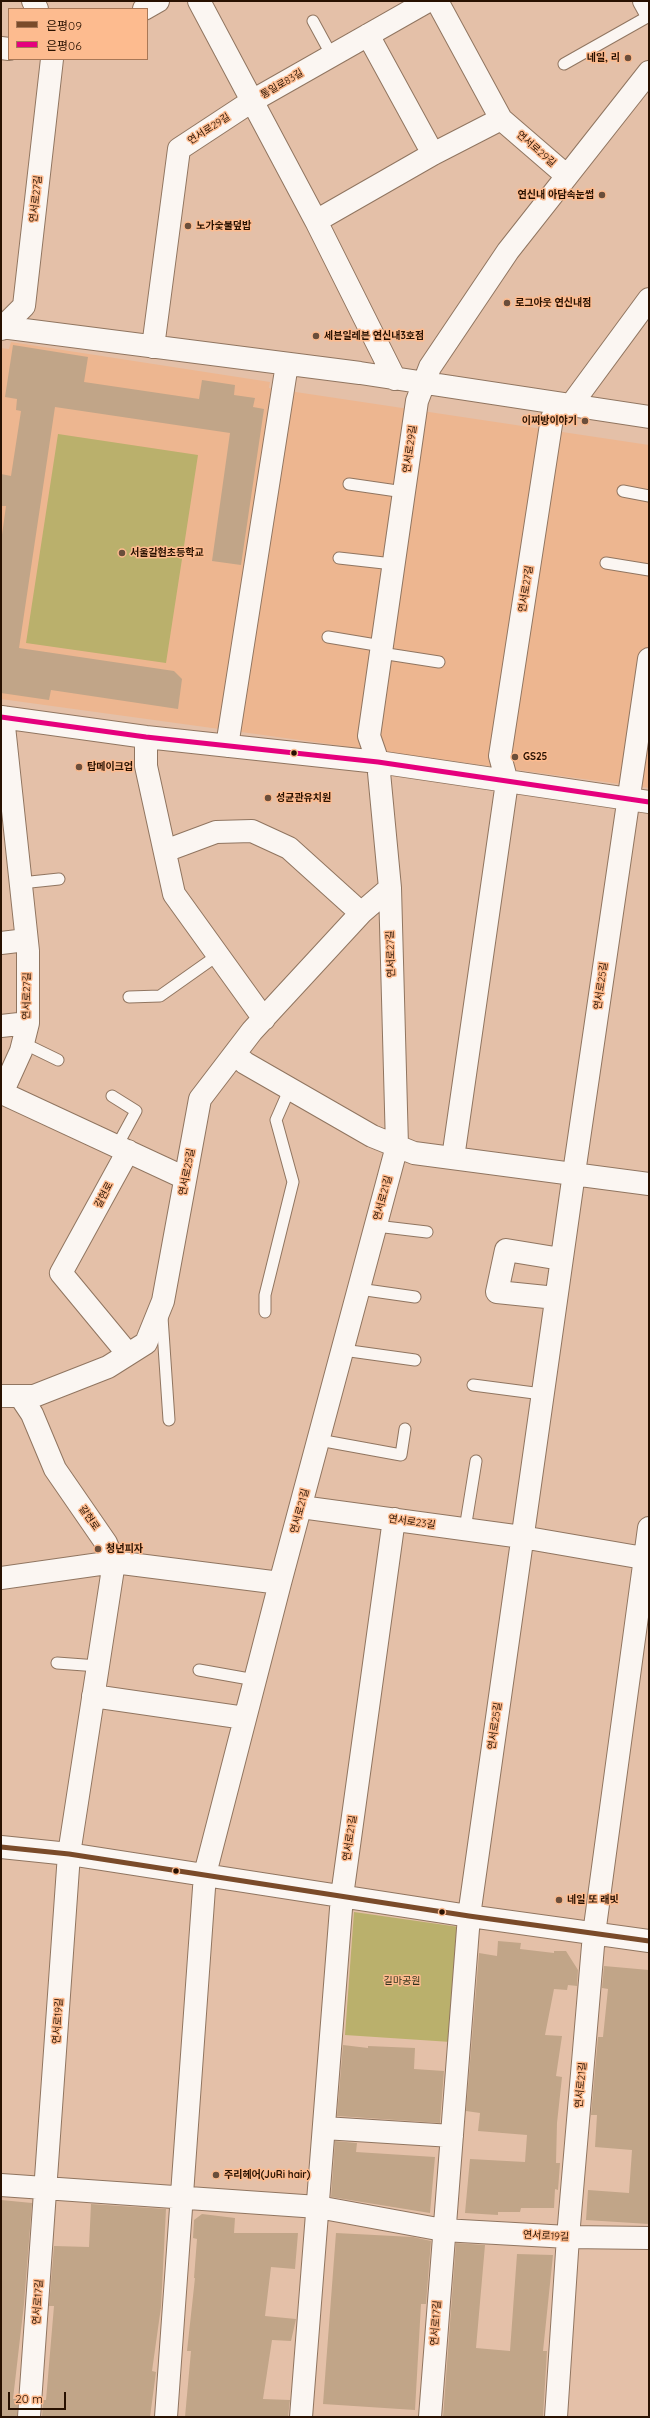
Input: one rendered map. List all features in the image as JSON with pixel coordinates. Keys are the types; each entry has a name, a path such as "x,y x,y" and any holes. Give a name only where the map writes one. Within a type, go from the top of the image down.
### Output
{"street":[{"path":"146,8 158,1"},
{"name":"통일로83길","path":"198,1 252,101 368,35 418,3"},
{"path":"316,221 433,154 501,119 437,1"},
{"path":"644,1 649,10"},
{"path":"368,35 433,154"},
{"name":"연서로27길","path":"2,328 24,306 52,60"},
{"name":"연서로29길","path":"404,492 417,401 430,367 508,251 649,72"},
{"path":"252,101 316,221 395,379"},
{"name":"연서로29길","path":"153,347 178,149 252,101"},
{"name":"연서로29길","path":"501,119 567,176"},
{"path":"570,405 649,299"},
{"path":"2,328 288,364 649,417"},
{"path":"227,746 288,364"},
{"name":"연서로27길","path":"453,1158 507,782 500,756 552,418 570,405"},
{"name":"연서로27길","path":"397,1146 390,888 378,762 369,736 404,492"},
{"path":"639,800 649,659"},
{"name":"연서로27길","path":"186,1178 2,1093 25,1033 26,940 2,717 146,737 378,762 507,782 639,800"},
{"path":"146,737 146,766 174,894 264,1019"},
{"name":"연서로25길","path":"542,1394 574,1173 639,800"},
{"path":"165,852 216,832 252,831 289,848 361,913"},
{"name":"연서로25길","path":"163,1301 200,1099 264,1019 361,913 390,888"},
{"path":"1,943 26,940"},
{"path":"1,1026 25,1033"},
{"path":"235,1054 372,1136 414,1153 649,1184"},
{"name":"연서로21길","path":"280,1583 397,1146"},
{"name":"갈현로","path":"122,1149 62,1273 128,1354"},
{"path":"556,1298 497,1292 506,1250 561,1259"},
{"name":"갈현로","path":"6,1394 34,1396 108,1367 146,1342 163,1301"},
{"name":"갈현로","path":"6,1394 32,1414 55,1469 106,1543 114,1562"},
{"path":"522,1537 542,1394"},
{"name":"연서로23길","path":"301,1506 522,1537 647,1559"},
{"name":"연서로21길","path":"324,2128 342,1896 394,1519"},
{"path":"647,1559 649,1528"},
{"name":"연서로25길","path":"469,1916 522,1537"},
{"name":"연서로21길","path":"568,2237 594,1934 623,1718 647,1559"},
{"path":"1,1578 114,1562 280,1583 205,1874 166,2417"},
{"path":"69,1854 114,1562"},
{"path":"93,1696 245,1718"},
{"path":"1,1847 69,1854 469,1916 649,1941"},
{"name":"연서로19길","path":"46,2188 69,1854"},
{"path":"443,2230 452,2136 469,1916"},
{"path":"301,2417 324,2128 452,2136"},
{"name":"연서로19길","path":"1,2185 181,2196 318,2207 443,2230 568,2237 649,2238"},
{"name":"연서로17길","path":"29,2417 46,2188"},
{"name":"연서로17길","path":"430,2417 443,2230"},
{"path":"556,2417 568,2237"}],"lane":[{"path":"564,64 649,16"},
{"path":"313,21 332,56"},
{"path":"350,484 404,492"},
{"path":"623,491 649,496"},
{"path":"339,558 394,564"},
{"path":"606,563 649,570"},
{"path":"328,637 439,662"},
{"path":"20,883 59,879"},
{"path":"129,997 160,996 218,955"},
{"path":"25,1033 58,1060"},
{"path":"265,1312 265,1295 293,1182 276,1120 290,1088"},
{"path":"112,1096 136,1111 122,1149"},
{"path":"376,1226 427,1232"},
{"path":"359,1289 415,1297"},
{"path":"163,1301 162,1330 169,1420"},
{"path":"343,1350 415,1360"},
{"path":"473,1385 542,1394"},
{"path":"319,1440 401,1455 405,1429"},
{"path":"465,1529 476,1461"},
{"path":"57,1663 98,1666"},
{"path":"199,1670 255,1680"}],"shaded area":[{"path":"11,342 270,382 269,388 649,445 649,788 1,699 1,348 9,349"}],"green space":[{"path":"58,434 198,455 166,663 26,643"},
{"name":"길마공원","path":"354,1912 459,1927 451,2042 345,2035"}],"building":[{"path":"13,345 88,357 84,382 199,399 202,380 235,385 234,395 255,398 253,407 264,409 241,565 212,561 230,433 55,407 19,648 174,671 182,679 178,709 51,690 49,700 1,693 1,542 6,506 1,506 1,474 11,476 21,411 16,410 17,399 5,397"},
{"path":"498,1941 521,1943 520,1949 554,1953 554,1951 566,1951 578,1970 577,1986 568,1985 567,1990 554,1989 545,2035 562,2036 556,2076 562,2077 557,2123 556,2163 560,2163 558,2190 555,2189 554,2208 521,2208 520,2212 498,2212 498,2215 465,2213 470,2159 525,2162 527,2135 478,2131 480,2113 466,2111 479,1953 497,1956"},
{"path":"604,1966 649,1970 649,2224 586,2220 588,2190 629,2193 632,2150 595,2147 597,2115 591,2115 598,2037 603,2037 608,1989 602,1988"},
{"path":"343,2045 368,2048 368,2046 415,2048 414,2069 444,2071 440,2123 337,2116"},
{"path":"335,2141 357,2143 356,2152 435,2157 430,2213 331,2197"},
{"path":"1,2200 32,2203 24,2304 13,2399 18,2399 17,2417 1,2417"},
{"path":"91,2204 166,2209 161,2307 152,2371 156,2372 150,2417 42,2417 43,2400 46,2400 54,2306 49,2306 54,2246 89,2247"},
{"path":"202,2214 235,2218 234,2233 298,2233 295,2269 271,2267 265,2316 296,2319 291,2341 272,2340 263,2399 290,2400 288,2417 185,2417 191,2351 187,2351 195,2278 197,2239 193,2238 194,2220"},
{"path":"336,2233 413,2237 431,2241 426,2304 421,2304 415,2410 323,2404"},
{"path":"456,2243 485,2245 476,2348 510,2351 517,2254 553,2255 543,2351 547,2351 543,2417 443,2417"}],"transit line":[{"name":"은평06","path":"1,717 146,737 378,762 649,802"},
{"name":"은평09","path":"1,1847 69,1854 469,1916 649,1941"}],"place":[{"name":"네일, 리","path":"628,58"},
{"name":"연신내 아담속눈썹","path":"602,195"},
{"name":"노가숯불덮밥","path":"188,226"},
{"name":"로그아웃 연신내점","path":"507,303"},
{"name":"세븐일레븐 연신내3호점","path":"316,336"},
{"name":"이찌방이야기","path":"585,421"},
{"name":"서울갈현초등학교","path":"122,553"},
{"name":"GS25","path":"515,757"},
{"name":"탑메이크업","path":"79,767"},
{"name":"성균관유치원","path":"268,798"},
{"name":"청년피자","path":"98,1549"},
{"name":"네일 또 래빗","path":"559,1900"},
{"name":"주리헤어(JuRi hair)","path":"216,2175"}]}
